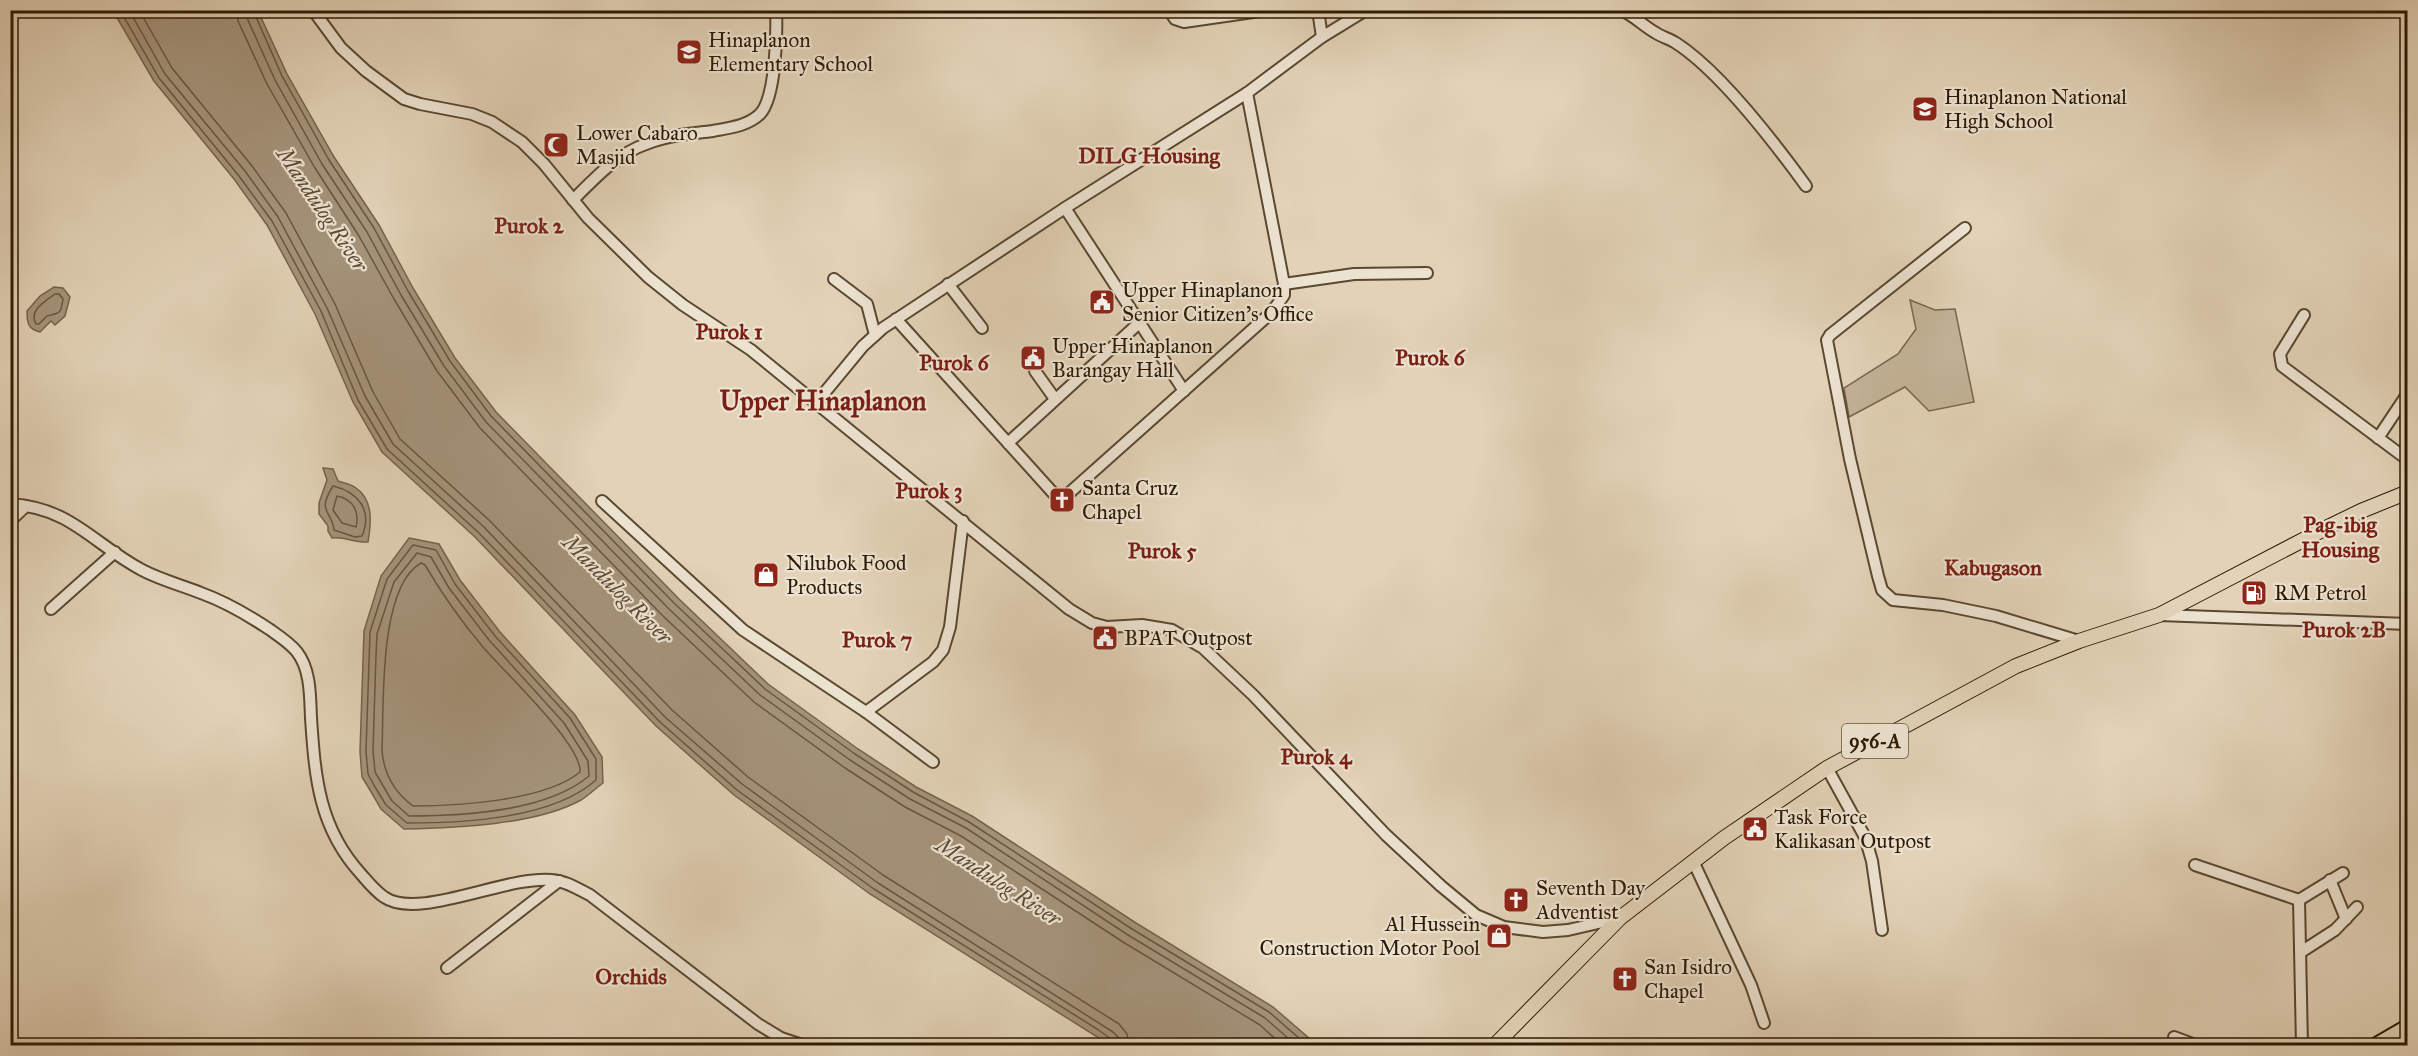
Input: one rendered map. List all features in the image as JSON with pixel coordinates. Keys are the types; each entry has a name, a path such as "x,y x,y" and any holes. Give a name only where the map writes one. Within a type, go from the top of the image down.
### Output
{"highway":[{"path":"2377,1046 2407,1036"}],"main road":[{"name":"956-A","path":"1494,1046 1620,918 1693,861 1827,768 2016,666 2079,641 2159,615 2328,527 2408,492"}],"street":[{"path":"313,10 341,48 387,88 404,99 472,114 492,122 522,142 617,248 648,277 683,305 750,350 1069,609 1092,623 1107,627 1142,625 1173,630 1203,648 1253,695 1386,835 1476,915 1504,927 1543,932 1568,930 1620,918"},
{"path":"573,200 618,158 643,144 672,135 714,131 743,125 761,113 766,105 774,69 777,35 776,10"},
{"path":"1169,10 1175,19 1184,22 1267,10"},
{"path":"1318,10 1322,37"},
{"path":"816,404 874,334 1065,208 1247,93 1322,37 1366,10"},
{"path":"1621,10 1634,13 1654,32 1676,43 1710,72 1782,153 1806,186"},
{"path":"896,319 1054,494 1063,498 1272,312 1284,295 1284,284 1247,93"},
{"path":"1065,208 1184,392"},
{"path":"1965,228 1830,334 1827,340 1850,459 1878,576 1882,590 1893,600 1943,605 1996,616 2079,641"},
{"path":"1284,284 1354,274 1427,273"},
{"path":"834,279 867,304 874,334"},
{"path":"948,284 981,328"},
{"path":"2304,315 2280,354 2282,366 2408,460"},
{"path":"1008,443 1139,323"},
{"path":"1035,371 1055,399"},
{"path":"2378,438 2408,393"},
{"path":"602,501 743,630 866,712 933,762"},
{"path":"10,504 42,508 58,514 141,570 238,609 284,640 298,653 308,677 314,753 322,806 334,837 355,868 384,897 398,904 416,906 481,890 545,879 559,881 590,895 758,1024 781,1038 805,1046"},
{"path":"10,521 26,506"},
{"path":"866,712 933,662 943,650 950,627 963,521"},
{"path":"51,609 115,552"},
{"name":"956-A","path":"2159,615 2408,624"},
{"path":"1827,768 1865,837 1872,861 1882,930"},
{"path":"1693,861 1751,985 1764,1023"},
{"path":"2195,865 2299,900"},
{"path":"2299,900 2343,873"},
{"path":"2330,880 2346,919"},
{"path":"447,968 559,881"},
{"path":"2299,900 2302,1046"},
{"path":"2301,952 2326,937 2357,907"},
{"path":"2174,1037 2198,1046"}],"shaded area":[{"path":"1910,300 1935,310 1955,309 1974,402 1929,411 1905,387 1849,417 1844,388 1898,354 1916,329"}],"water":[{"name":"Mandulog River","path":"191,10 201,12 207,10 258,11 287,74 334,157 379,225 455,358 496,412 679,599 768,684 858,749 916,787 972,816 1136,923 1273,1007 1317,1045 1110,1045 870,894 734,795 656,726 475,537 382,452 353,402 315,314 267,225 234,179 154,81 113,11"},
{"path":"54,287 63,288 70,297 65,316 55,325 51,321 40,332 36,331 29,325 27,311 40,296"},
{"path":"323,468 333,469 338,481 354,487 366,499 370,513 368,542 332,538 328,526 319,514 319,503 327,480"},
{"path":"409,538 439,544 460,580 500,632 575,715 602,757 603,783 581,800 542,815 519,820 447,828 404,829 381,809 362,777 360,752 364,631 381,576"}],"place":[{"name":"Hinaplanon Elementary School","path":"689,52"},
{"name":"Hinaplanon National High School","path":"1925,109"},
{"name":"Lower Cabaro Masjid","path":"556,145"},
{"name":"Upper Hinaplanon Senior Citizen's Office","path":"1102,302"},
{"name":"Upper Hinaplanon Barangay Hall","path":"1033,358"},
{"name":"Santa Cruz Chapel","path":"1062,500"},
{"name":"Nilubok Food Products","path":"766,575"},
{"name":"RM Petrol","path":"2254,593"},
{"name":"BPAT Outpost","path":"1105,638"},
{"name":"Task Force Kalikasan Outpost","path":"1755,829"},
{"name":"Seventh Day Adventist","path":"1516,900"},
{"name":"Al Hussein Construction Motor Pool","path":"1499,936"},
{"name":"San Isidro Chapel","path":"1625,979"}],"district":[{"name":"DILG Housing","path":"1149,155"},
{"name":"Purok 2","path":"529,225"},
{"name":"Purok 1","path":"729,331"},
{"name":"Purok 6","path":"1430,357"},
{"name":"Purok 6","path":"954,362"},
{"name":"Upper Hinaplanon","path":"823,401"},
{"name":"Purok 3","path":"929,490"},
{"name":"Pag-ibig Housing","path":"2340,536"},
{"name":"Purok 5","path":"1162,550"},
{"name":"Kabugason","path":"1993,567"},
{"name":"Purok 2B","path":"2344,629"},
{"name":"Purok 7","path":"877,639"},
{"name":"Purok 4","path":"1316,756"},
{"name":"Orchids","path":"631,976"}]}
